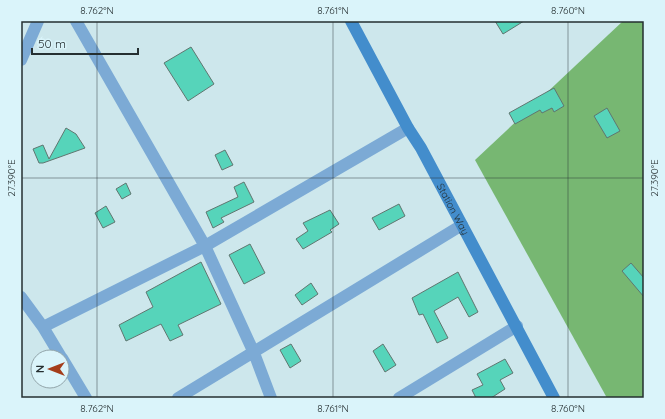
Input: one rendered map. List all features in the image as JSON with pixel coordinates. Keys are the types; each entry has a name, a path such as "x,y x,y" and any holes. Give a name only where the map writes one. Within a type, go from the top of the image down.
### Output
{"main road":[{"name":"Station Way","path":"351,21 517,326 554,398"}],"street":[{"path":"21,60 38,21"},
{"path":"76,21 204,246 254,353 271,398"},
{"path":"43,327 204,246 408,128"},
{"path":"178,398 462,225"},
{"path":"21,297 43,327 56,349"},
{"path":"399,398 517,326"},
{"path":"70,371 86,398"}],"green space":[{"path":"623,21 644,21 644,398 607,398 475,160"}],"building":[{"path":"495,21 524,21 503,34"},
{"path":"191,47 214,84 188,101 164,63"},
{"path":"554,88 564,106 554,112 552,108 542,113 540,110 515,124 509,113"},
{"path":"607,108 620,131 607,138 594,116"},
{"path":"66,128 76,134 85,148 43,163 39,163 33,149 43,145 49,159"},
{"path":"225,150 233,165 222,170 215,155"},
{"path":"244,182 254,202 221,218 224,222 213,228 206,212 238,197 234,187"},
{"path":"126,183 131,194 122,199 116,189"},
{"path":"399,204 405,216 379,230 372,218"},
{"path":"106,206 115,222 103,228 95,213"},
{"path":"330,210 339,224 330,230 332,232 303,249 296,239 308,231 303,223"},
{"path":"250,244 265,273 244,284 229,255"},
{"path":"201,262 221,304 178,325 183,335 170,341 161,324 126,341 119,325 153,307 146,292"},
{"path":"631,263 644,278 644,297 622,271"},
{"path":"458,272 478,312 469,317 458,297 434,311 448,338 437,343 423,314 419,315 412,298"},
{"path":"311,283 318,294 302,305 295,295"},
{"path":"291,344 301,361 290,368 280,350"},
{"path":"383,344 396,365 385,372 373,351"},
{"path":"505,359 513,373 500,380 505,389 491,398 476,398 472,390 483,385 477,374"}]}
